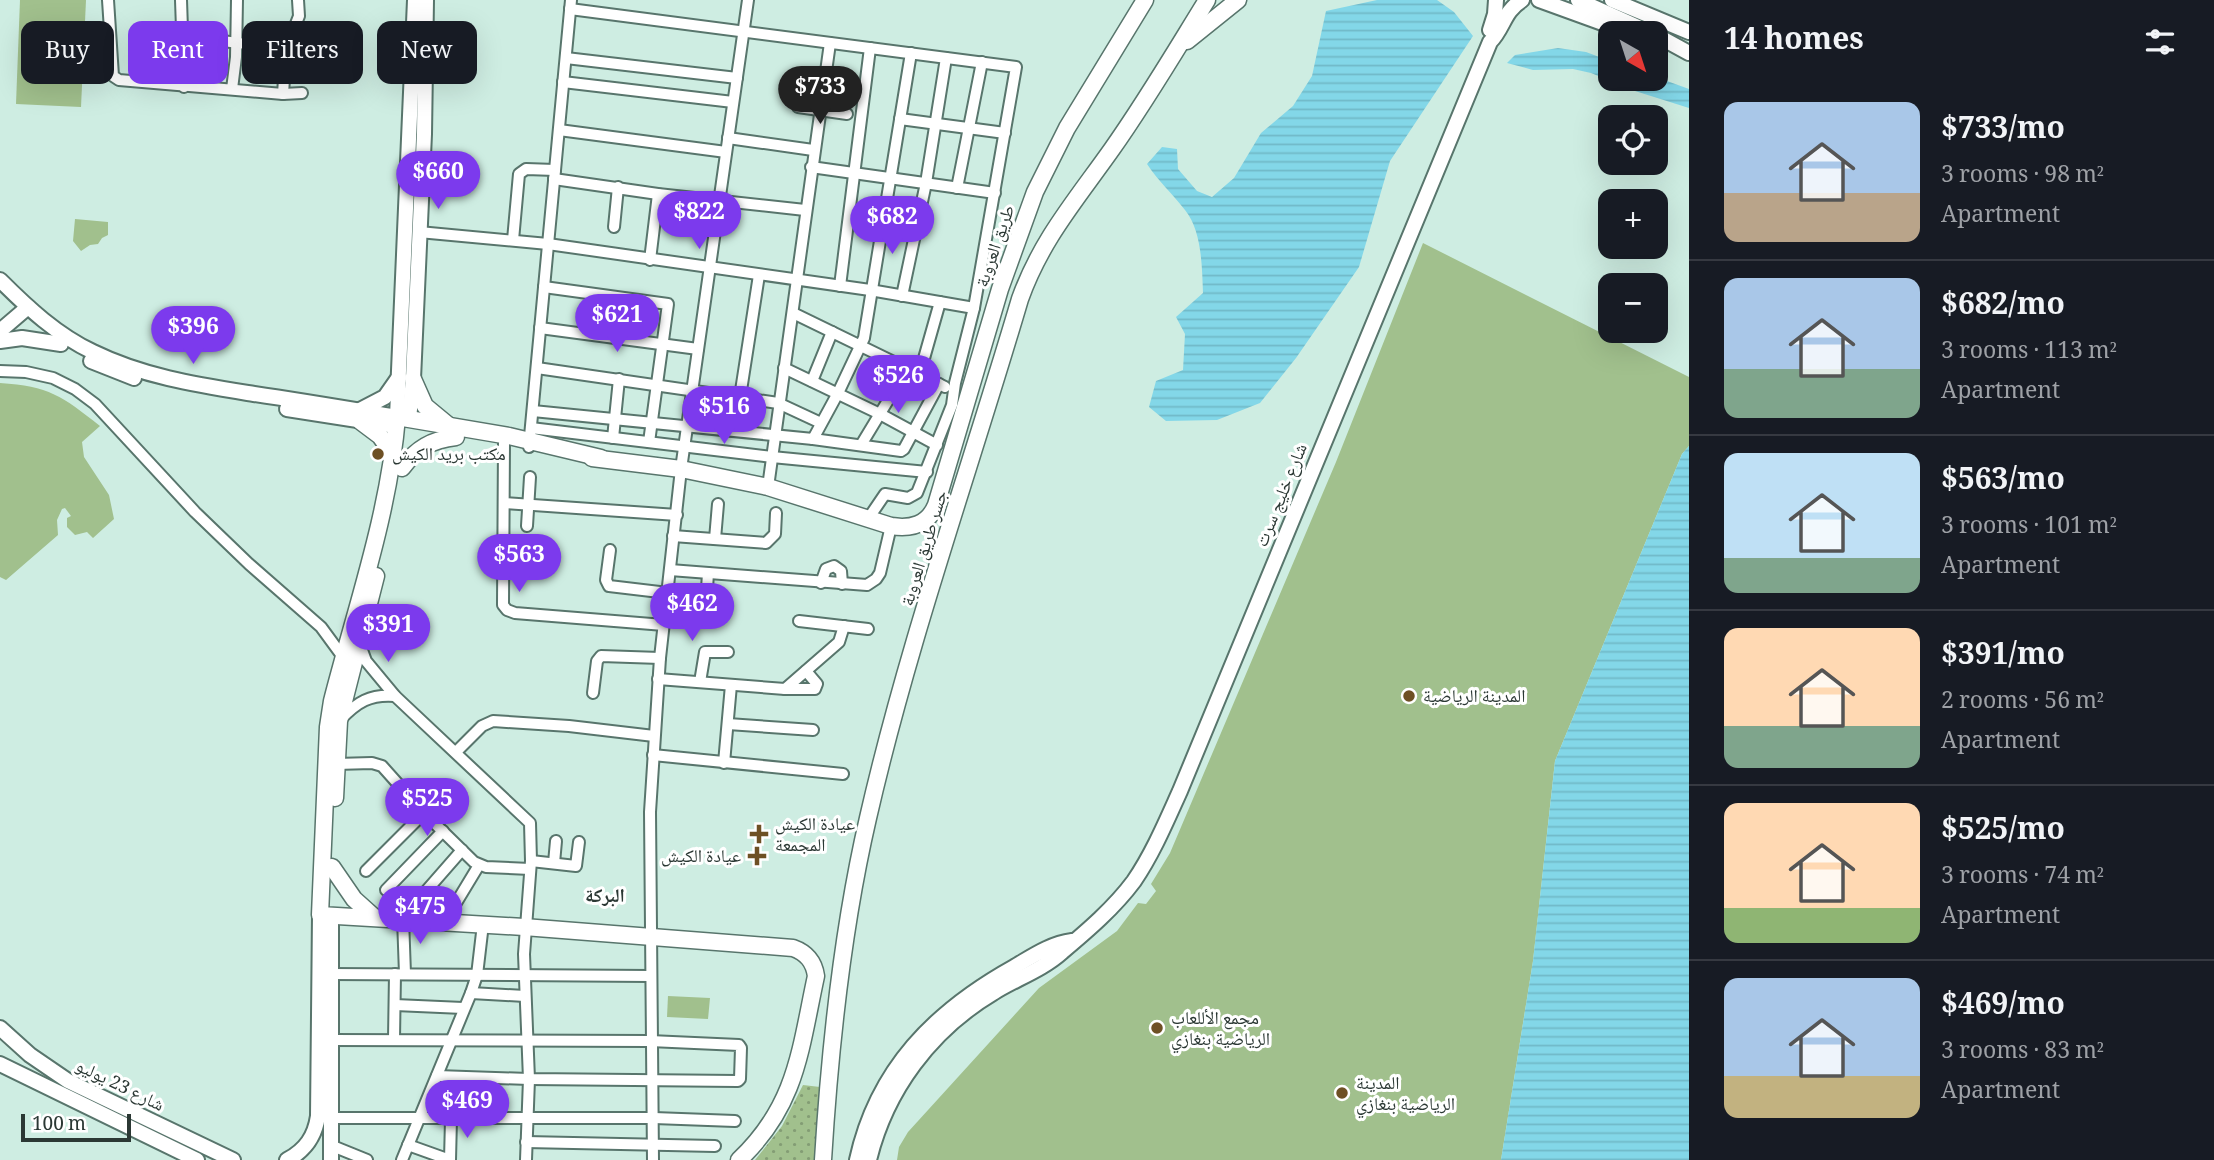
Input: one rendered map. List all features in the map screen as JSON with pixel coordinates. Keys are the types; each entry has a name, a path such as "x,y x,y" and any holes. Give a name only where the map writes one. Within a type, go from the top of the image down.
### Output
{"highway":[{"name":"طريق العروبة","path":"891,526 902,527 924,522 933,512 1000,289 1030,204 1067,128 1143,0"},
{"name":"جسر طريق العروبة","path":"823,1160 839,985 868,819 912,651 1020,299 1035,261 1054,227 1125,130 1207,0"},
{"path":"1172,55 1238,0"},
{"path":"407,376 425,406 453,432"},
{"path":"360,416 380,436 398,462"},
{"path":"326,915 332,867 339,721 398,462 402,422 504,443 530,439"},
{"path":"326,915 325,753 332,701 398,462 453,432 530,439 601,458 681,469 768,487 891,526"},
{"path":"332,867 354,899 374,917"},
{"path":"326,915 404,918 793,948 807,955 816,976 795,1075 774,1119 739,1160"}],"main road":[{"path":"0,292 80,345 139,371 181,382 360,416 407,376 415,0"},
{"path":"0,341 36,339 61,344 112,370 178,391 402,422 419,232 426,0"},
{"path":"1490,42 1496,0"},
{"path":"1490,42 1508,11 1522,0"},
{"path":"1539,0 1598,21"},
{"path":"1578,0 1624,21"},
{"path":"1612,0 1685,31"},
{"path":"1636,0 1666,16 1685,31"},
{"name":"شارع خليج سرت","path":"869,1160 888,1105 926,1049 969,1009 998,989 1046,963 1073,941 1134,881 1160,835 1490,42"},
{"path":"1668,42 1684,50"},
{"path":"0,280 21,307 61,344"},
{"path":"0,319 21,307"},
{"path":"0,331 21,307"},
{"path":"326,915 330,974 331,1153"},
{"path":"287,1160 311,1140 318,1116 326,915"},
{"name":"شارع خليج سرت","path":"857,1160 874,1108 898,1067 929,1028 967,995 992,979 1047,948 1073,941"},
{"name":"شارع 23 يوليو","path":"0,1028 30,1055 68,1081 233,1160"},
{"name":"شارع 23 يوليو","path":"0,1064 197,1160"}],"street":[{"path":"108,0 115,78 184,87 302,93"},
{"path":"181,0 182,21"},
{"path":"232,89 237,0"},
{"path":"297,21 298,0"},
{"path":"653,1160 649,812 658,679 684,446 748,0"},
{"path":"868,519 885,494 891,493 905,498 914,496 919,490 927,472 952,405 974,308 1016,66 743,32 570,5 530,439 613,438 927,472"},
{"path":"228,40 242,42"},
{"path":"768,487 830,43"},
{"path":"840,286 870,48"},
{"path":"813,439 861,348 866,329 870,290 911,53"},
{"path":"566,58 737,78"},
{"path":"902,296 926,183 946,58"},
{"path":"957,188 982,62"},
{"path":"563,82 733,102"},
{"path":"284,84 284,94"},
{"path":"797,107 847,114"},
{"path":"900,119 1005,133"},
{"path":"559,131 726,152"},
{"path":"728,138 813,150"},
{"path":"811,167 995,193"},
{"path":"513,240 519,174 526,169 658,194 805,210"},
{"path":"614,227 618,187"},
{"path":"650,260 658,194"},
{"path":"419,232 548,244 870,290 974,308"},
{"path":"740,397 758,275"},
{"path":"544,287 668,304 649,442"},
{"path":"919,376 940,302"},
{"path":"793,313 954,391"},
{"path":"540,328 698,349"},
{"path":"812,381 832,332"},
{"path":"537,368 778,403 821,423"},
{"path":"784,368 937,445"},
{"path":"861,445 907,369"},
{"path":"0,372 26,372 52,378 75,389 95,404 195,512 321,627 343,657"},
{"path":"613,438 619,379"},
{"path":"533,411 813,439 902,451 939,384"},
{"path":"504,443 503,605 507,610 514,613 664,625"},
{"path":"527,526 530,477"},
{"path":"504,503 677,515"},
{"path":"715,539 718,504"},
{"path":"674,536 766,543 770,542 775,534 776,513"},
{"path":"670,570 864,585 876,579 891,526"},
{"path":"610,550 606,580 609,586 668,593"},
{"path":"821,583 826,569 834,566 841,571 842,584"},
{"path":"706,605 708,573"},
{"path":"799,621 868,629"},
{"path":"785,689 839,642 844,626"},
{"path":"359,642 366,661 396,696 527,818 531,827 524,927 529,1079 526,1160"},
{"path":"700,682 705,652 728,652"},
{"path":"593,693 597,661 601,656 660,658"},
{"path":"658,679 815,689 817,684 806,671"},
{"path":"724,762 731,685"},
{"path":"339,721 366,698 376,695 396,696"},
{"path":"456,752 482,726 493,721 654,736"},
{"path":"728,723 813,730"},
{"path":"653,755 843,775"},
{"path":"336,764 372,763 382,766 424,813 479,865 554,863 576,866 579,842"},
{"path":"366,871 424,813"},
{"path":"386,890 443,831"},
{"path":"554,863 556,841"},
{"path":"421,898 462,850"},
{"path":"456,903 479,865"},
{"path":"394,1039 404,918"},
{"path":"402,1160 471,993 477,975 483,924"},
{"path":"330,974 651,976"},
{"path":"471,993 525,996"},
{"path":"395,1005 463,1008"},
{"path":"330,1040 650,1041 738,1045 741,1048 738,1081 437,1076"},
{"path":"330,1118 654,1118 735,1121"},
{"path":"408,1145 450,1160 451,1119"},
{"path":"526,1142 715,1146"},
{"path":"331,1153 367,1160"}],"green space":[{"path":"20,0 86,0 85,21 21,21 21,84 82,84 81,107 16,104"},
{"path":"75,219 108,222 108,235 98,244 90,245 81,251 73,241"},
{"name":"المدينة الرياضية","path":"1423,243 1598,331 1598,343 1622,343 1689,377 1689,446 1682,454 1555,761 1533,961 1501,1160 897,1160 899,1147 908,1132 1039,988 1117,931 1138,903 1146,904 1156,891 1151,884 1170,853 1336,462"},
{"path":"0,383 17,384 54,394 100,426 82,442 84,457 109,495 114,519 93,538 87,532 75,535 67,527 67,518 71,516 65,508 62,509 57,520 58,535 6,580 0,577"},
{"path":"668,996 710,998 708,1019 667,1017"},
{"path":"803,1085 820,1087 816,1160 755,1160 782,1126"}],"water":[{"path":"1377,0 1437,0 1454,12 1473,36 1390,161 1359,267 1296,358 1260,403 1217,420 1166,421 1149,407 1156,381 1183,370 1185,334 1176,317 1203,293 1201,261 1198,239 1191,219 1147,164 1162,147 1177,149 1178,169 1197,191 1212,197 1234,178 1261,133 1293,106 1312,76 1326,11"},
{"path":"1558,48 1586,52 1598,56 1598,76 1573,69 1533,70 1507,63 1515,55"},
{"path":"1668,81 1689,89 1689,108 1635,91 1668,91"},
{"path":"1689,446 1689,1160 1501,1160 1533,961 1555,761 1682,454"}],"place":[{"name":"مكتب بريد الكيش","path":"378,454"},
{"name":"المدينة الرياضية","path":"1409,696"},
{"name":"عيادة الكيش المجمعة","path":"759,834"},
{"name":"عيادة الكيش","path":"757,856"},
{"name":"مجمع الأللعاب الرياضية بنغازي","path":"1157,1028"},
{"name":"المدينة الرياضية بنغازي","path":"1342,1093"}],"district":[{"name":"البركة","path":"605,895"}]}
